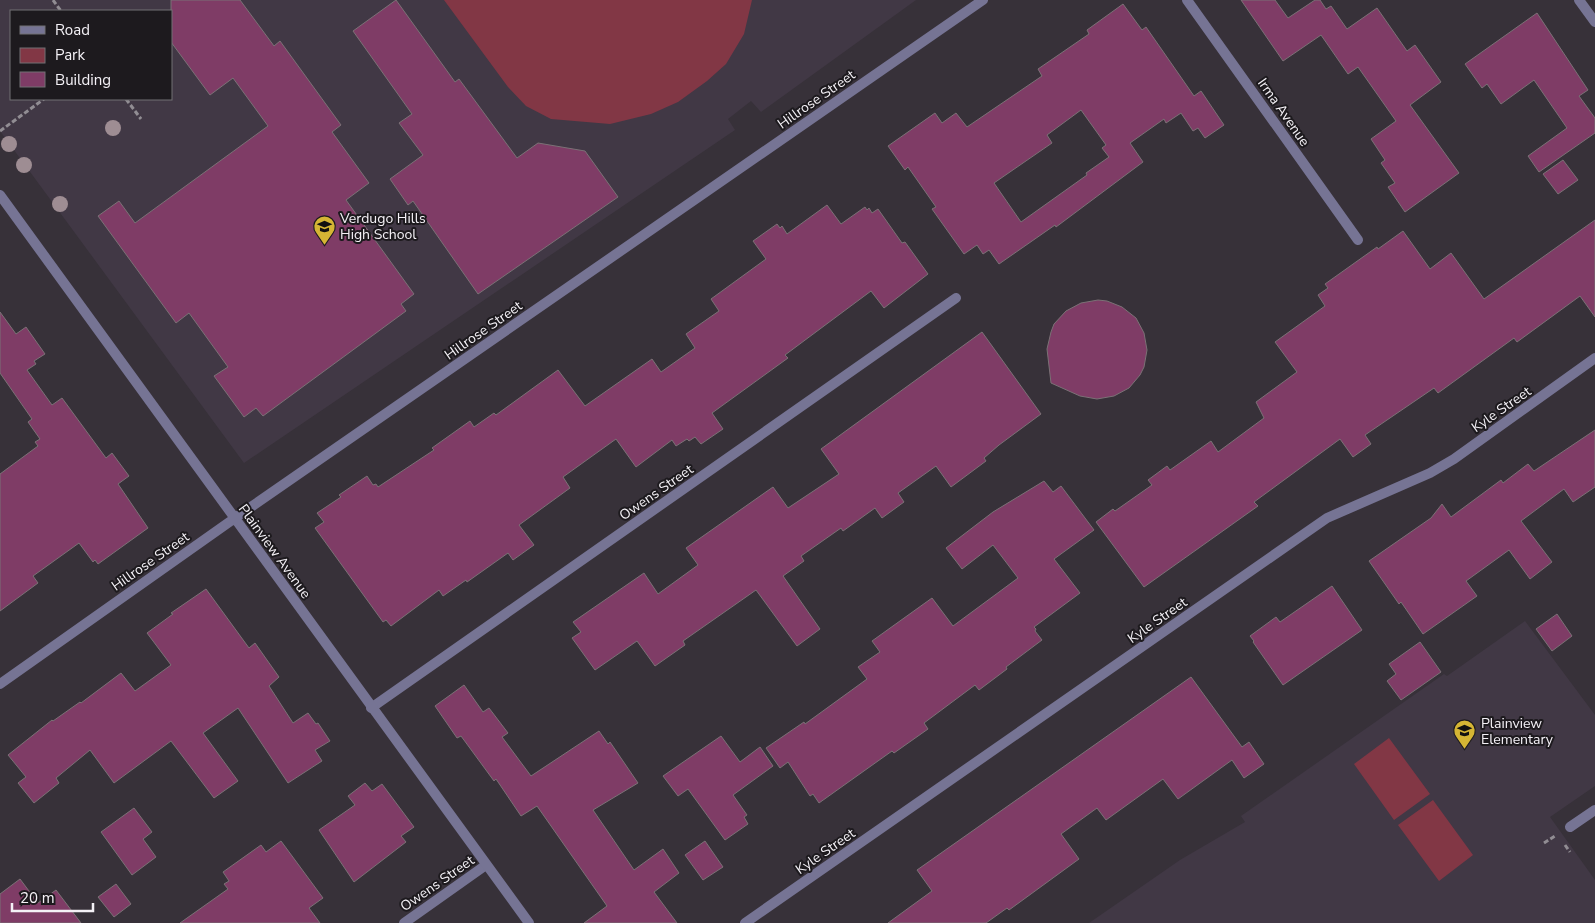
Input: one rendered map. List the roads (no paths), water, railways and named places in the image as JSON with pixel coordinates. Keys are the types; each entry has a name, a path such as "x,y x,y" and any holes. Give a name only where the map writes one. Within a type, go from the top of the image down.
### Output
{"street":[{"name":"Hillrose Street","path":"0,684 235,518 983,0"},
{"name":"Irma Avenue","path":"1187,0 1358,240"},
{"path":"1579,0 1595,22"},
{"name":"Plainview Avenue","path":"0,195 529,923"},
{"name":"Owens Street","path":"372,708 956,298"},
{"name":"Kyle Street","path":"745,923 1327,518 1430,473 1454,459 1595,358"},
{"path":"1570,828 1595,810"},
{"name":"Owens Street","path":"404,923 486,864"}],"place":[{"name":"Verdugo Hills High School","path":"324,245"},
{"name":"Plainview Elementary","path":"1465,750"}]}
